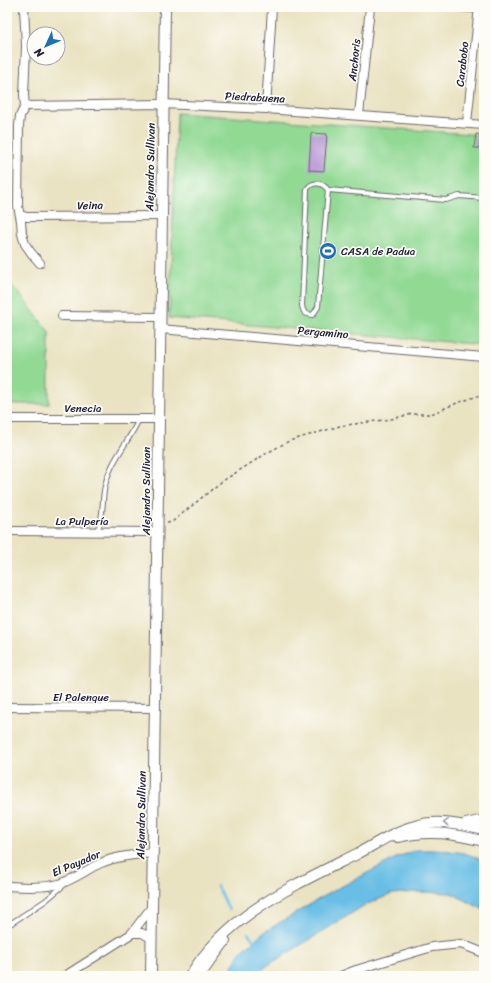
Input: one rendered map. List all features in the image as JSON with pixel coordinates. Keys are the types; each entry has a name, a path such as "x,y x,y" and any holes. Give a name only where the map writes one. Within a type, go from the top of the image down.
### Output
{"street":[{"path":"24,7 26,46 25,106 20,116 19,126 18,206 25,244 40,263"},
{"name":"Alejandro Sullivan","path":"152,975 151,908 156,708 158,419 161,317 161,216 165,7"},
{"path":"266,109 272,7"},
{"name":"Anchoris","path":"359,115 370,7"},
{"path":"459,7 481,8"},
{"name":"Carabobo","path":"467,123 481,8"},
{"name":"Piedrabuena","path":"25,106 163,104 359,115 484,125"},
{"name":"Veina","path":"20,215 27,217 161,216"},
{"path":"62,316 161,317"},
{"name":"Pergamino","path":"160,329 484,357"},
{"name":"Venecia","path":"7,419 158,419"},
{"name":"La Pulpería","path":"7,531 96,532 158,529"},
{"name":"El Palenque","path":"7,707 156,708"},
{"path":"461,824 484,820"},
{"path":"190,976 208,949 245,916 260,905 393,835 415,826 442,823 461,824 484,830"},
{"path":"379,842 402,836 429,832 453,834 484,842"},
{"name":"El Payador","path":"7,886 43,887 69,880 102,863 132,855 153,853"},
{"path":"65,976 132,933 151,908"},
{"path":"199,976 214,954 245,916"},
{"path":"132,933 142,933 151,938"},
{"path":"341,976 432,947 461,944 484,953"}],"lane":[{"path":"328,190 318,307 313,314 306,314 303,311 302,305 308,189 313,183 325,186 328,190 446,200 460,196 484,198"},
{"path":"96,532 101,521 104,488 110,469 139,419"},
{"path":"7,926 45,901 69,880"}],"path":[{"path":"158,529 172,522 221,482 289,441 340,426 391,419 412,414 431,414 484,394"}],"green space":[{"name":"CASA de Padua","path":"177,113 484,135 484,345 169,318"},
{"path":"7,282 18,292 49,332 49,404 7,404"}],"water":[{"path":"416,850 461,852 484,862 484,910 451,893 417,892 392,894 365,905 265,967 258,976 226,976 240,953 261,934 329,893 398,857"}],"building":[{"path":"311,133 327,134 324,171 309,170"},
{"path":"476,134 484,135 484,148 474,148"}],"waterway":[{"path":"217,886 229,910"},
{"path":"248,933 255,942"}],"place":[{"name":"CASA de Padua","path":"328,251"}]}
